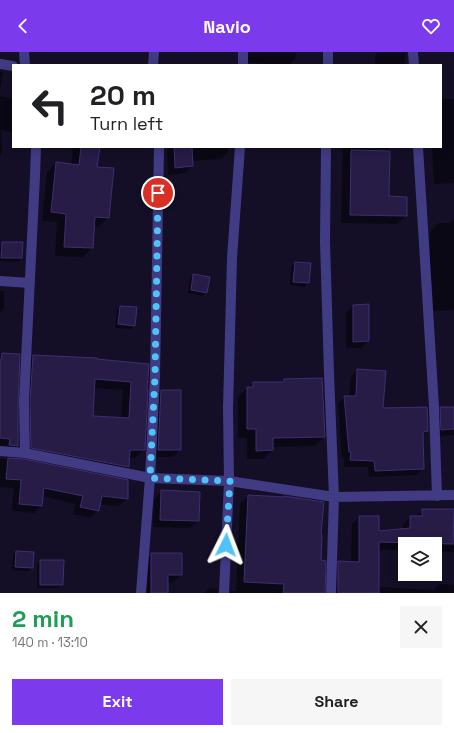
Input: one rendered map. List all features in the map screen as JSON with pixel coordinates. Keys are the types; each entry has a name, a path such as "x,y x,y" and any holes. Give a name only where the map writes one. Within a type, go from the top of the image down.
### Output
{"street":[{"path":"24,52 25,64"},
{"path":"153,64 154,52"},
{"path":"243,52 243,64"},
{"path":"328,52 328,64"},
{"path":"413,52 414,64"},
{"path":"0,64 12,66"},
{"path":"25,453 24,401 36,148"},
{"path":"141,593 150,478 155,376 159,148"},
{"path":"224,593 230,481 228,408 232,258 240,148"},
{"path":"326,148 325,241 334,497 331,593"},
{"path":"418,148 434,407 437,496"},
{"path":"0,281 30,283"},
{"path":"0,451 25,453 150,478 230,481 334,497 454,495"}],"building":[{"path":"81,148 100,148 97,167 114,168 109,218 95,217 93,248 64,247 66,214 51,212 56,162 79,165"},
{"path":"174,148 192,148 193,166 175,168"},
{"path":"351,150 390,151 389,196 407,197 407,216 350,215"},
{"path":"2,242 23,242 22,258 1,258"},
{"path":"295,262 311,263 309,283 293,282"},
{"path":"193,274 210,277 207,293 191,290"},
{"path":"369,304 369,341 353,342 353,305"},
{"path":"120,306 137,307 135,326 118,324"},
{"path":"2,353 20,354 18,446 9,445 10,439 0,438 0,360"},
{"path":"33,355 97,358 149,364 145,450 130,450 129,467 31,448 30,401","holes":["95,379 131,382 129,418 93,416"]},
{"path":"357,369 386,371 383,408 427,407 428,431 423,432 424,469 375,471 374,461 350,460 351,452 349,452 344,396 356,396"},
{"path":"322,378 325,437 273,438 273,450 256,451 256,429 247,429 247,387 253,387 253,382 284,382 284,379"},
{"path":"161,390 181,390 181,450 158,450"},
{"path":"440,407 454,407 454,429 441,430"},
{"path":"8,458 24,459 128,480 128,499 102,496 99,511 80,507 83,496 44,488 42,506 19,504 21,480 6,479"},
{"path":"161,490 200,492 199,521 160,520"},
{"path":"248,495 284,496 324,502 321,534 321,560 326,561 325,593 283,593 284,584 244,582"},
{"path":"422,509 454,509 453,544 442,544 442,537 398,537 398,543 379,542 379,593 338,593 338,561 359,562 359,516 379,516 379,531 410,528 410,516 422,516"},
{"path":"16,551 34,552 33,568 15,567"},
{"path":"151,553 182,553 182,575 168,575 168,593 151,593"},
{"path":"40,560 64,560 63,585 40,585"}],"route":[{"path":"158,193 155,376 150,478 230,481 226,545"}]}
